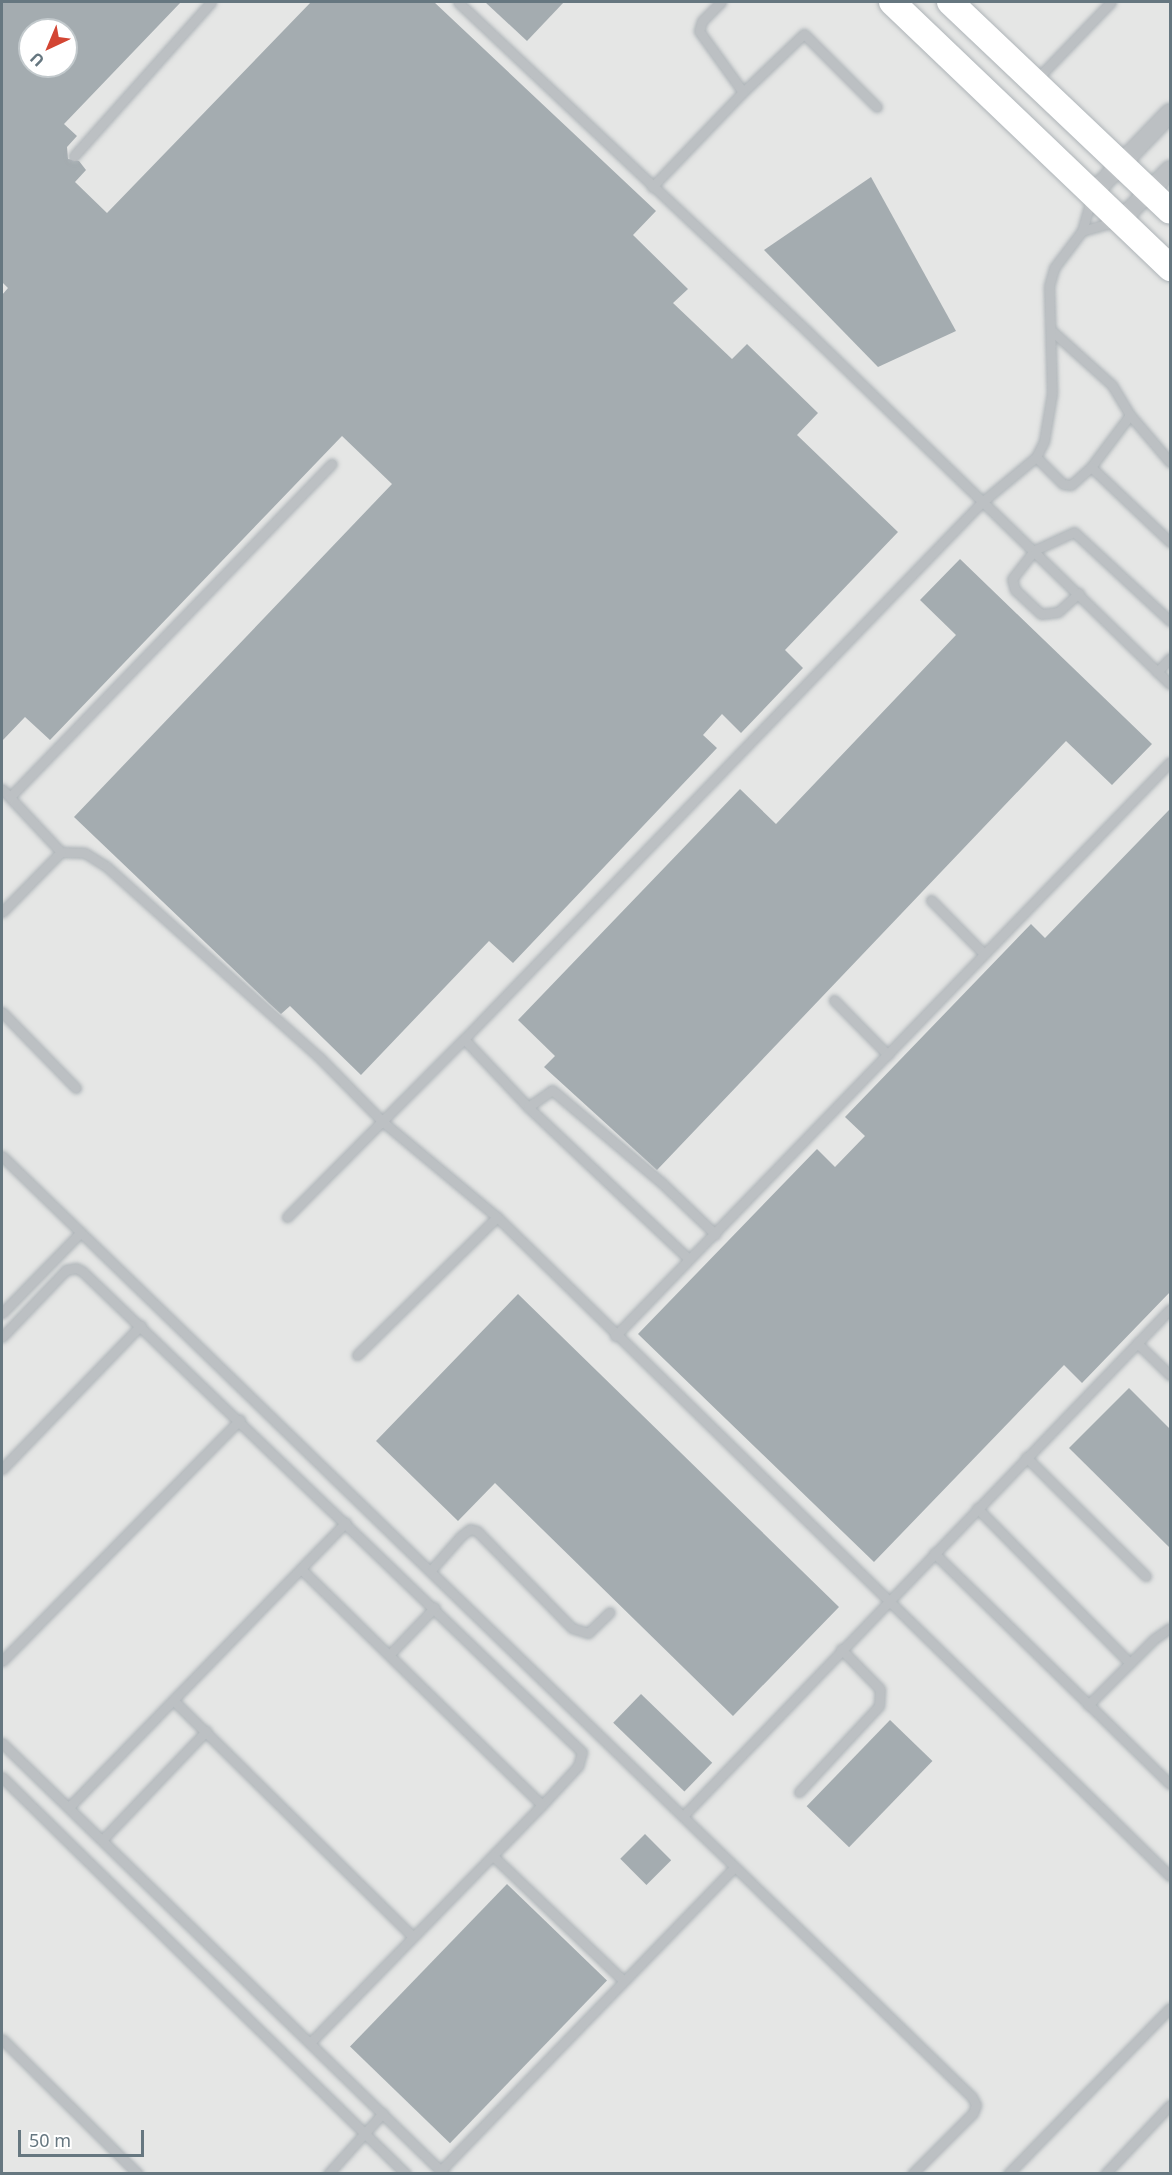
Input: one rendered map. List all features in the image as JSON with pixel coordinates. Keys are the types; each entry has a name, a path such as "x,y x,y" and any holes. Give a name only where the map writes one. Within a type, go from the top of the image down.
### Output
{"street":[{"path":"892,2 1170,268"},
{"path":"950,2 1170,211"},
{"path":"1093,193 1170,113"},
{"path":"1121,220 1170,170"}],"lane":[{"path":"74,156 211,2"},
{"path":"458,2 1035,550 1170,684"},
{"path":"721,2 702,21 699,31 743,92"},
{"path":"1034,82 1111,2"},
{"path":"652,187 743,92 804,34 877,107"},
{"path":"287,1217 464,1039 982,502 1036,457 1044,441 1052,393 1049,286 1054,268 1082,231 1093,193"},
{"path":"1082,231 1121,220"},
{"path":"1051,330 1112,385 1130,414 1170,462"},
{"path":"1036,457 1067,486 1091,467 1130,414"},
{"path":"10,797 332,464"},
{"path":"1091,467 1170,542"},
{"path":"1079,593 1053,614 1041,614 1024,601 1012,579 1035,550 1074,532 1170,621"},
{"path":"1158,672 1170,658"},
{"path":"615,1335 1170,762"},
{"path":"2,789 61,852 85,853 106,866 319,1057 383,1122 497,1217 615,1335 889,1598 1170,1876"},
{"path":"2,912 61,852"},
{"path":"931,900 984,954"},
{"path":"834,1000 888,1054"},
{"path":"2,1011 76,1088"},
{"path":"464,1039 528,1107 689,1259"},
{"path":"528,1107 552,1090 662,1184 715,1234"},
{"path":"2,1156 972,2097 976,2105 973,2113 912,2174"},
{"path":"357,1355 497,1217"},
{"path":"2,1313 81,1232"},
{"path":"2,1337 71,1268 82,1271 435,1607 582,1752 578,1766 543,1804 311,2042"},
{"path":"683,1816 889,1598 1170,1308"},
{"path":"2,1469 141,1325"},
{"path":"1137,1343 1170,1375"},
{"path":"2,1662 240,1420"},
{"path":"1026,1457 1146,1576"},
{"path":"977,1508 1130,1663"},
{"path":"69,1807 346,1522"},
{"path":"431,1570 470,1529 477,1531 572,1628 588,1633 610,1612"},
{"path":"934,1553 1170,1784"},
{"path":"301,1569 543,1804"},
{"path":"388,1655 435,1607"},
{"path":"1088,1706 1130,1663 1170,1628"},
{"path":"799,1792 879,1707 880,1689 841,1649"},
{"path":"174,1701 413,1937"},
{"path":"102,1840 206,1731"},
{"path":"2,1743 443,2172 734,1868"},
{"path":"2,1777 406,2174"},
{"path":"493,1856 624,1981"},
{"path":"1008,2174 1170,2008"},
{"path":"2,2039 138,2174"},
{"path":"1105,2174 1170,2105"},
{"path":"328,2174 383,2113"}],"shaded area":[{"path":"2,2 1170,2 1170,2173 2,2174"}],"building":[{"path":"2,2 181,2 64,124 77,136 67,147 68,159 79,161 86,170 75,182 107,213 311,2 434,2 656,211 633,235 688,289 673,303 732,359 747,344 818,413 797,435 898,532 785,650 803,668 741,733 722,714 703,735 717,748 513,963 489,941 361,1075 290,1006 281,1014 74,817 392,484 342,436 50,740 25,717 2,741 2,295 8,288 2,282"},
{"path":"485,2 564,2 527,41"},
{"path":"871,177 956,331 878,367 764,250"},
{"path":"960,559 1152,744 1112,785 1066,741 657,1170 544,1067 555,1056 518,1020 740,789 776,824 956,635 920,600"},
{"path":"1170,809 1170,1292 1082,1383 1064,1365 874,1562 638,1334 817,1149 835,1167 865,1136 845,1117 1031,924 1045,938"},
{"path":"518,1294 839,1607 733,1716 495,1483 458,1521 376,1441"},
{"path":"1129,1388 1170,1429 1170,1548 1069,1448"},
{"path":"641,1694 712,1763 684,1792 613,1723"},
{"path":"890,1720 932,1761 849,1847 807,1806"},
{"path":"645,1834 671,1860 646,1885 620,1859"},
{"path":"507,1884 607,1981 450,2143 350,2047"}]}
